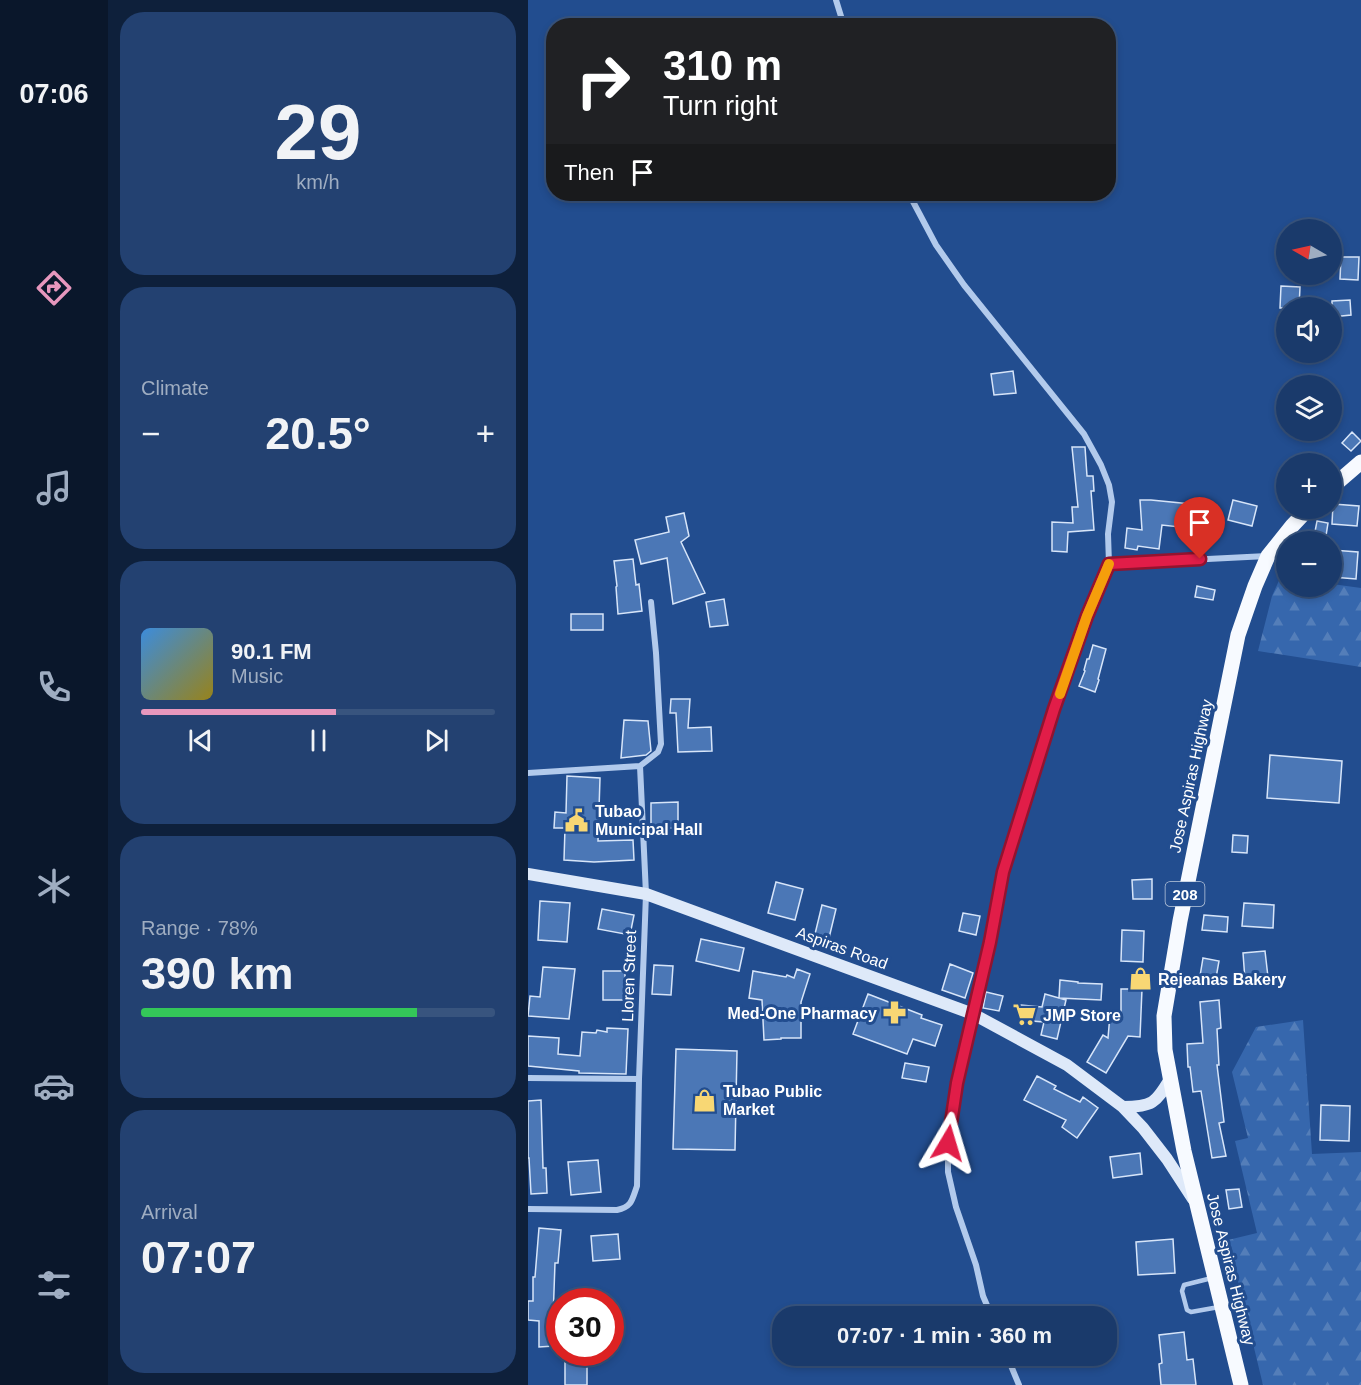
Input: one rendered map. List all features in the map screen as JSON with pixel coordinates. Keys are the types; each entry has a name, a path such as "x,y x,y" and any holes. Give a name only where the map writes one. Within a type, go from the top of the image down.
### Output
{"main road":[{"path":"1342,478 1361,462"},
{"name":"Jose Aspiras Highway","path":"1241,1385 1184,1151 1163,1031 1172,961 1238,635 1268,556 1299,519"},
{"name":"Aspiras Road","path":"528,874 646,894 973,1014 1067,1065 1123,1107 1163,1154 1196,1205"},
{"path":"1123,1107 1144,1106 1154,1102 1170,1079"}],"street":[{"path":"836,0 842,18"},
{"path":"913,201 936,245 964,285 1084,434 1101,465 1109,485 1112,502 1108,534 1109,564 1087,616 1054,709 1003,872 951,1118 948,1172 956,1208 987,1306"},
{"path":"1109,564 1268,556"},
{"path":"528,773 640,766 658,752 661,744 651,602"},
{"name":"Lloren Street","path":"528,1209 617,1210 632,1202 638,1186 639,1079 646,894 640,766"},
{"path":"528,1078 639,1079"},
{"path":"1011,1366 1019,1385"}],"lane":[{"path":"1215,1277 1184,1285 1182,1291 1187,1310 1191,1312 1222,1306"}],"green space":[{"path":"1342,585 1361,588 1361,667 1258,651 1276,587 1276,597 1342,597"},
{"path":"1303,1020 1312,1154 1361,1152 1361,1385 1263,1385 1228,1240 1257,1233 1235,1141 1248,1138 1232,1072 1256,1027"}],"building":[{"path":"1342,257 1359,257 1358,280 1342,279"},
{"path":"1281,286 1300,287 1300,297 1280,297"},
{"path":"1342,300 1350,300 1351,315 1342,316"},
{"path":"1013,371 1016,393 994,395 991,374"},
{"path":"1352,432 1361,441 1351,451 1342,443"},
{"path":"1072,447 1085,447 1087,476 1093,476 1094,491 1091,491 1094,530 1068,532 1067,552 1052,551 1052,522 1073,523 1072,507 1078,507"},
{"path":"1140,500 1191,504 1189,528 1162,525 1159,549 1138,546 1137,550 1125,548 1127,528 1142,530"},
{"path":"1233,500 1257,506 1252,526 1228,520"},
{"path":"1342,505 1359,506 1357,526 1332,524 1332,519 1342,519"},
{"path":"684,513 689,536 681,542 705,593 673,604 667,558 641,564 635,540 669,532 666,517"},
{"path":"1317,521 1328,523 1327,531 1315,531"},
{"path":"1342,551 1358,552 1356,579 1342,578"},
{"path":"633,559 642,611 618,614 614,561"},
{"path":"1197,586 1215,590 1213,600 1195,597"},
{"path":"724,599 728,625 710,627 706,602"},
{"path":"571,614 603,614 603,630 571,630"},
{"path":"1093,645 1106,649 1095,692 1079,686"},
{"path":"671,699 690,699 688,728 711,727 712,751 678,752 676,713 670,713"},
{"path":"624,720 648,721 651,751 646,755 621,758"},
{"path":"1270,755 1342,761 1339,803 1267,798"},
{"name":"Tubao Municipal Hall","path":"567,776 600,778 598,841 633,840 634,860 594,862 564,860 565,828 554,828 555,812 566,813"},
{"path":"678,802 678,828 651,828 651,803"},
{"path":"1233,835 1248,836 1247,853 1232,852"},
{"path":"1152,879 1152,899 1133,899 1132,880"},
{"path":"776,882 803,889 795,920 768,913"},
{"path":"540,901 570,903 567,942 538,940"},
{"path":"1244,903 1274,905 1273,928 1242,926"},
{"path":"822,905 836,909 829,938 815,934"},
{"path":"602,909 634,915 630,935 598,929"},
{"path":"963,913 980,916 976,935 959,931"},
{"path":"1204,915 1228,917 1227,932 1202,930"},
{"path":"1122,930 1144,931 1143,962 1121,961"},
{"path":"701,939 744,948 739,971 696,961"},
{"path":"1265,951 1268,977 1245,980 1243,953"},
{"path":"1203,958 1219,961 1216,978 1200,976"},
{"path":"950,964 973,973 965,998 942,990"},
{"path":"654,965 673,966 671,995 652,994"},
{"path":"543,967 575,969 569,1019 528,1016 530,996 540,997"},
{"path":"797,969 810,974 801,1002 801,1038 764,1040 762,1000 749,998 753,971 794,978"},
{"path":"603,971 625,971 625,1000 603,1000"},
{"path":"1060,980 1102,984 1101,1000 1059,998"},
{"path":"1121,989 1142,989 1140,1037 1128,1036 1106,1073 1087,1062 1103,1035 1108,1038 1110,1015 1121,1016"},
{"path":"986,992 1003,996 999,1011 983,1008"},
{"path":"868,994 942,1025 935,1046 913,1039 907,1054 853,1034"},
{"path":"1045,994 1066,1000 1057,1039 1041,1035 1044,1022 1019,1020 1021,1005 1042,1007"},
{"path":"1219,1000 1221,1028 1217,1029 1219,1065 1217,1065 1224,1122 1219,1123 1226,1156 1212,1158 1201,1091 1193,1092 1190,1067 1188,1067 1187,1044 1203,1043 1200,1002"},
{"path":"607,1028 628,1029 626,1074 579,1073 579,1071 528,1066 528,1036 559,1038 558,1054 580,1056 582,1032 596,1033 597,1030 607,1032"},
{"name":"Tubao Public Market","path":"676,1049 737,1051 735,1150 673,1149"},
{"path":"905,1063 929,1067 926,1082 902,1078"},
{"path":"1037,1076 1056,1086 1054,1089 1080,1102 1083,1097 1098,1108 1077,1138 1062,1127 1066,1120 1024,1100"},
{"path":"541,1100 543,1168 546,1168 547,1193 531,1194 528,1158 528,1101"},
{"path":"1321,1105 1350,1106 1349,1141 1320,1140"},
{"path":"1140,1153 1142,1174 1113,1178 1110,1157"},
{"path":"598,1160 601,1192 571,1195 568,1162"},
{"path":"1239,1189 1242,1207 1229,1209 1226,1190"},
{"path":"539,1228 561,1230 558,1263 555,1263 554,1288 546,1288 546,1347 539,1347 539,1321 528,1320 528,1301 533,1301 533,1277 535,1277"},
{"path":"618,1234 620,1259 593,1261 591,1236"},
{"path":"1173,1239 1175,1273 1138,1275 1136,1242"},
{"path":"1184,1332 1187,1360 1193,1359 1196,1385 1161,1385 1159,1364 1162,1363 1159,1335"},
{"path":"565,1366 587,1366 587,1385 565,1385"}],"slow traffic":[{"path":"1060,694 1087,616 1109,564"}],"place":[{"name":"Tubao Municipal Hall","path":"577,820"},
{"name":"Rejeanas Bakery","path":"1140,979"},
{"name":"Med-One Pharmacy","path":"895,1013"},
{"name":"JMP Store","path":"1025,1015"},
{"name":"Tubao Public Market","path":"705,1100"}],"route":[{"path":"948,1143 957,1083 990,942 1003,872 1054,709 1087,616 1109,564 1200,559"}]}
